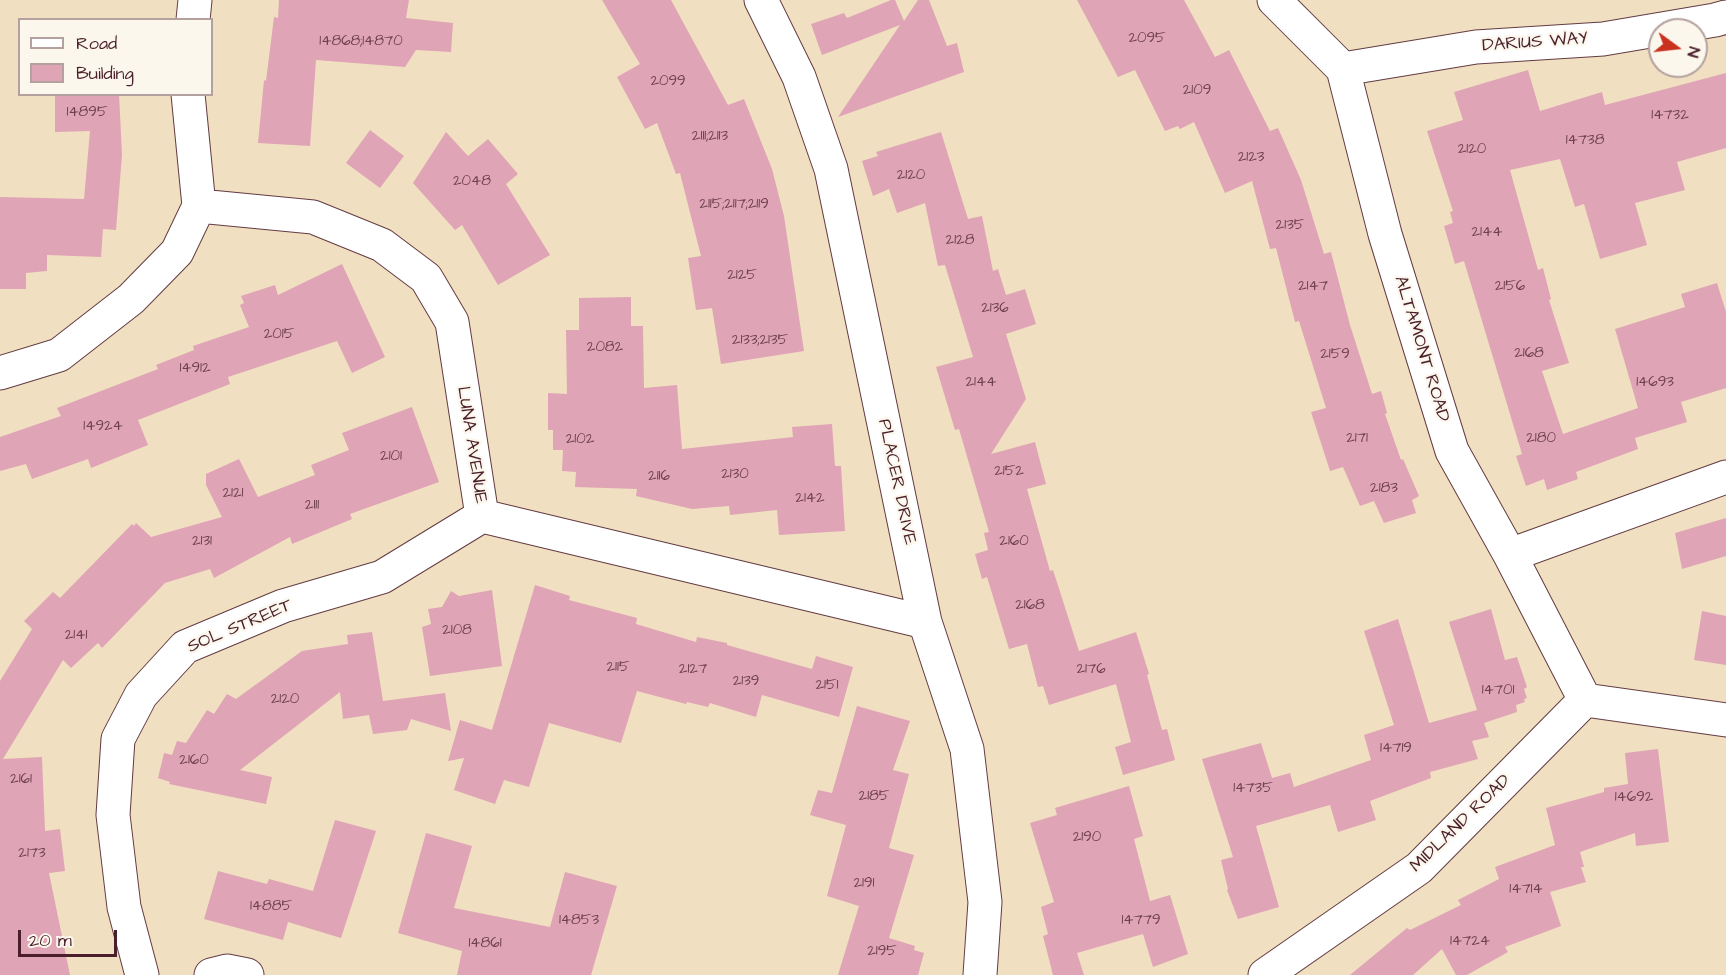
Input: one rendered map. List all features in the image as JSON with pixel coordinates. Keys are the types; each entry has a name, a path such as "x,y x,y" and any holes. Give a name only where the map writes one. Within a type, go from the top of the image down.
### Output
{"street":[{"path":"194,18 195,0"},
{"name":"PLACER DRIVE","path":"761,0 799,77 831,169 925,622 967,749 985,902 981,975"},
{"path":"1274,0 1343,69"},
{"name":"DARIUS WAY","path":"1343,69 1476,46 1603,39 1715,20 1726,16"},
{"name":"ALTAMONT ROAD","path":"1343,69 1385,234 1452,451 1586,700"},
{"path":"0,372 59,355 131,299 177,252 199,206 188,96"},
{"name":"LUNA AVENUE","path":"199,206 313,217 382,245 426,278 452,322 482,516 925,622"},
{"path":"1510,555 1726,477"},
{"name":"SOL STREET","path":"142,975 124,907 113,815 118,740 141,695 185,647 283,606 382,577 482,516"},
{"path":"1586,700 1726,720"},
{"name":"MIDLAND ROAD","path":"1265,975 1419,868 1586,700"},
{"path":"211,975 227,971 247,975"}],"building":[{"path":"279,0 409,0 406,18 453,23 451,52 416,50 405,67 316,60 310,146 258,143 264,80 266,81 274,17 278,18"},
{"path":"602,0 671,0 728,105 744,99 772,169 784,216 804,351 721,364 712,308 696,310 688,258 701,256 680,173 676,174 657,123 645,129 617,77 640,64"},
{"path":"895,0 904,21 918,0 929,0 947,46 957,43 964,72 838,117 900,25 822,55 811,24 844,13 847,18"},
{"path":"1077,0 1184,0 1215,57 1229,50 1270,131 1278,128 1301,180 1324,254 1331,252 1350,325 1372,394 1381,391 1387,413 1385,414 1401,460 1403,459 1419,496 1412,500 1416,513 1384,523 1374,501 1360,506 1343,467 1330,471 1311,412 1326,408 1299,321 1295,322 1276,248 1270,249 1252,181 1225,193 1194,122 1180,129 1178,126 1165,131 1135,70 1118,77"},
{"path":"1528,70 1540,111 1602,92 1605,105 1726,73 1726,148 1677,162 1685,190 1635,203 1647,245 1600,259 1584,204 1575,207 1560,159 1510,170 1538,270 1543,268 1551,299 1549,300 1569,363 1542,371 1563,434 1638,408 1615,329 1685,307 1681,294 1717,283 1726,312 1726,388 1681,402 1687,422 1635,438 1638,449 1576,472 1578,479 1547,490 1544,479 1526,486 1516,456 1522,454 1464,261 1455,264 1444,226 1453,223 1450,212 1453,211 1427,131 1463,120 1454,92"},
{"path":"55,96 119,96 122,155 116,230 103,229 101,257 47,255 47,271 26,273 26,289 0,289 0,197 84,199 90,131 55,132"},
{"path":"370,130 404,156 380,188 346,163"},
{"path":"446,132 468,156 488,139 518,174 506,184 550,255 498,285 462,225 455,230 413,183"},
{"path":"941,132 968,219 982,216 993,271 998,269 1006,295 1025,289 1036,324 1006,334 1026,399 991,454 1035,442 1046,484 1027,489 1050,571 1053,570 1079,651 1136,632 1162,730 1167,729 1175,760 1123,775 1115,747 1131,742 1116,684 1049,705 1043,686 1038,687 1027,644 1009,649 987,577 982,579 975,554 988,550 984,533 989,532 959,429 955,430 936,367 973,357 945,265 938,266 925,203 897,213 889,189 873,196 862,161 878,156 876,152"},
{"path":"342,264 385,357 352,373 337,341 228,377 230,384 138,420 148,445 91,468 88,459 32,479 26,464 0,471 0,437 61,416 57,408 158,369 156,365 194,350 193,346 249,327 240,305 244,303 241,296 275,285 278,295"},
{"path":"631,297 631,326 643,326 644,388 677,385 682,449 793,437 792,427 832,424 835,466 841,466 845,531 779,535 777,510 730,515 729,506 692,509 636,496 637,489 575,487 576,472 562,471 563,450 553,450 553,430 548,430 548,393 567,394 566,330 579,330 579,298"},
{"path":"412,407 439,482 350,514 352,519 292,544 290,537 214,578 210,569 165,583 102,648 98,643 71,668 63,660 3,759 42,757 45,831 60,829 65,871 49,873 70,975 0,975 0,681 32,629 24,621 53,592 60,598 132,524 134,526 136,523 151,537 222,517 206,485 206,474 239,459 258,497 315,475 311,465 349,450 342,433"},
{"path":"1726,518 1726,556 1682,569 1675,533"},
{"path":"535,585 570,596 569,600 637,618 636,624 696,642 697,637 727,643 727,645 812,669 816,656 853,667 839,717 762,695 756,717 710,703 708,707 687,702 686,704 637,691 621,743 549,723 529,787 504,780 495,804 454,790 464,758 448,761 460,720 492,730"},
{"path":"492,590 502,666 430,676 422,627 431,624 428,609 442,607 451,591 459,596"},
{"path":"1491,609 1505,660 1517,657 1527,687 1524,689 1527,698 1524,699 1525,702 1516,705 1517,712 1484,723 1489,737 1472,741 1478,759 1430,772 1431,778 1370,801 1376,820 1338,832 1330,805 1256,826 1279,907 1238,919 1227,890 1221,860 1233,857 1202,759 1261,743 1272,778 1290,773 1294,787 1371,760 1364,735 1394,725 1364,631 1398,619 1429,723 1477,710 1449,622"},
{"path":"1702,611 1726,616 1726,665 1694,660"},
{"path":"372,632 383,701 445,693 451,731 411,719 407,730 373,734 369,715 343,719 340,692 240,770 272,777 266,804 169,784 170,782 158,778 164,753 172,755 177,741 186,743 207,710 214,714 227,694 236,699 302,651 348,644 347,635"},
{"path":"857,706 910,721 893,770 909,774 889,848 914,855 889,938 915,946 914,950 924,953 918,975 838,975 859,906 827,896 846,825 810,815 818,790 832,793"},
{"path":"1658,749 1669,842 1636,846 1635,833 1580,852 1584,867 1581,867 1586,882 1550,892 1561,926 1505,947 1508,952 1467,975 1456,975 1442,949 1413,975 1350,975 1407,928 1410,930 1461,905 1458,900 1499,879 1495,867 1555,845 1546,808 1604,792 1604,788 1628,784 1625,753"},
{"path":"1129,786 1143,836 1134,839 1150,901 1170,895 1188,954 1153,967 1143,934 1077,953 1084,975 1053,975 1043,936 1048,934 1041,907 1054,902 1030,823 1057,815 1055,808"},
{"path":"335,820 376,831 341,938 288,922 283,940 204,919 218,871 267,884 269,879 313,891"},
{"path":"426,833 472,846 454,908 550,927 565,872 617,886 591,975 457,975 462,951 398,933"}]}
